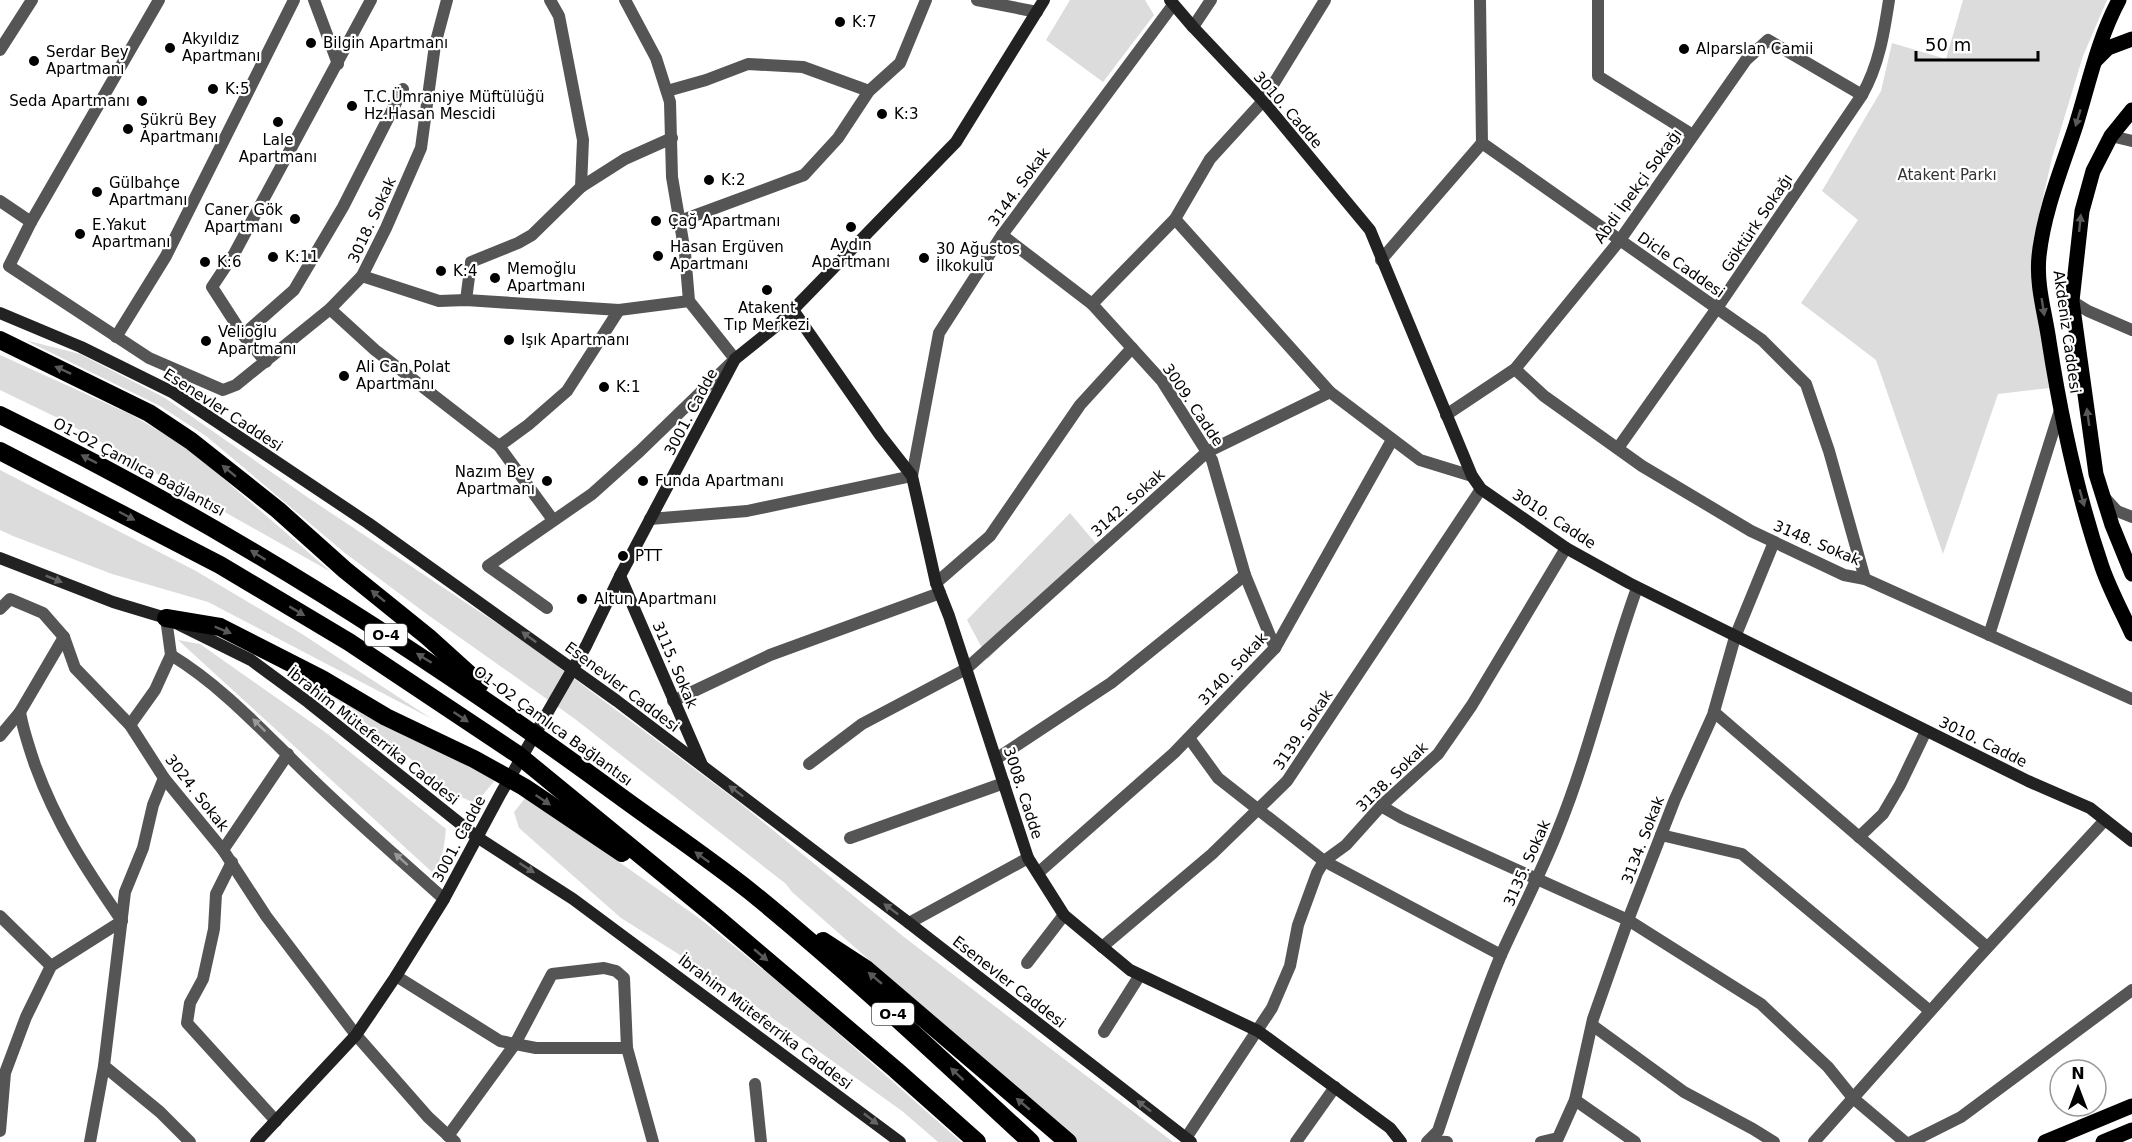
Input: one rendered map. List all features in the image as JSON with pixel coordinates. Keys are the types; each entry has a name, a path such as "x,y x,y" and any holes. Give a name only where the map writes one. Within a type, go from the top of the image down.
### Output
{"highway":[{"path":"0,340 148,413 191,441 278,510 345,570 428,637 566,757"},
{"name":"O1-O2 Çamlıca Bağlantısı","path":"0,415 90,459 221,532 441,669 566,757 749,891 875,998 1031,1142"},
{"name":"O-4","path":"0,451 220,565 349,642 517,754 716,917 977,1142"},
{"path":"166,618 220,627 322,679 386,717 474,759 524,787 716,917"},
{"path":"749,891 866,969 1068,1142"},
{"path":"959,1126 972,1142"}],"main road":[{"path":"1037,12 1046,0"},
{"name":"Akdeniz Caddesi","path":"2119,0 2094,62 2076,124 2053,189 2039,258 2042,307 2060,411 2074,473 2103,569 2132,634"},
{"name":"3010. Cadde","path":"1172,3 1263,101 1370,230 1472,476 1481,489 1566,548 1637,588 2028,781 2090,808 2132,841"},
{"name":"3001. Cadde","path":"260,1141 356,1035 444,899 501,793 586,646 620,576 735,359 780,323 956,142 1037,12"},
{"path":"2094,62 2108,48 2132,39"},
{"name":"Akdeniz Caddesi","path":"2132,110 2111,136 2094,171 2082,211 2072,301 2096,474 2132,574"},
{"name":"3008. Cadde","path":"793,310 880,435 912,476 938,588 1028,858 1065,915 1130,970 1257,1030 1390,1128 1401,1142"},
{"name":"Esenevler Caddesi","path":"0,314 81,347 172,392 368,523 617,701 909,923 1188,1140"},
{"name":"İbrahim Müteferrika Caddesi","path":"0,558 113,602 166,618 251,660 308,702 477,837 573,899 900,1142"},
{"name":"3115. Sokak","path":"620,576 703,766"},
{"path":"2045,1142 2132,1106"},
{"path":"2103,1142 2132,1130"}],"street":[{"path":"0,50 32,0"},
{"path":"159,0 31,222 9,266 116,337 166,256 294,0"},
{"path":"314,0 338,64"},
{"path":"266,362 243,334 212,287 234,254 371,0"},
{"name":"3018. Sokak","path":"116,337 149,358 223,390 236,385 330,309 362,276 386,228 420,148 435,45 447,0"},
{"path":"550,0 560,16 583,141 581,187"},
{"path":"547,608 488,566 592,494 735,359 688,301 685,253 672,177 670,102 657,58 625,0"},
{"path":"680,221 804,175 838,138 869,91 900,63 926,0"},
{"path":"977,0 1037,12"},
{"path":"1193,27 1211,0"},
{"path":"1092,304 1175,219 1210,159 1263,101 1325,0"},
{"path":"1382,260 1482,143 1479,0"},
{"path":"1598,0 1598,76 1693,135"},
{"name":"Göktürk Sokağı","path":"1618,448 1717,308 1862,95 1873,76 1884,35 1889,0"},
{"name":"3144. Sokak","path":"912,476 939,333 1002,235 1172,3"},
{"name":"Abdi İpekçi Sokağı","path":"1446,415 1515,369 1620,240 1746,60 1768,40 1862,95"},
{"path":"667,91 706,80 748,64 803,67 869,91"},
{"path":"243,334 294,290 343,207 403,89"},
{"path":"2111,136 2132,141"},
{"path":"466,300 471,261 518,243 532,235 581,187 625,159 672,138"},
{"name":"Dicle Caddesi","path":"1482,143 1761,340 1806,384 1865,579"},
{"path":"0,201 31,222"},
{"path":"1175,219 1330,392 1420,460 1472,476"},
{"name":"3009. Cadde","path":"1002,235 1092,304 1162,381 1212,460 1245,575 1275,648"},
{"path":"362,276 439,301 466,300 619,310 688,301"},
{"path":"2072,301 2088,311 2132,330"},
{"path":"330,309 375,350 499,446 553,520"},
{"path":"499,446 528,425 567,391 619,310"},
{"path":"673,701 770,655 938,588 990,536 1080,405 1132,348"},
{"name":"3148. Sokak","path":"1515,369 1544,396 1618,448 1751,531 1844,575 1865,579 2132,699"},
{"name":"3142. Sokak","path":"809,764 862,724 966,669 1207,452 1330,392"},
{"path":"1989,635 2060,411"},
{"name":"3140. Sokak","path":"1038,873 1189,738 1275,648 1392,440"},
{"path":"650,519 747,511 912,476"},
{"name":"3139. Sokak","path":"1102,947 1212,854 1287,781 1481,489"},
{"path":"2102,495 2117,511 2132,517"},
{"name":"3134. Sokak","path":"1541,1142 1558,1138 1575,1100 1592,1025 1628,920 1661,835 1714,712 1735,637 1774,542"},
{"name":"3138. Sokak","path":"1188,1140 1272,1008 1290,966 1298,925 1317,873 1324,861 1346,845 1381,806 1438,754 1472,705 1566,548"},
{"path":"996,759 1111,683 1245,575"},
{"name":"3135. Sokak","path":"1428,1141 1438,1131 1469,1039 1501,955 1558,831 1586,753 1637,588"},
{"name":"3024. Sokak","path":"0,609 5,598 43,613 64,636 75,668 130,725 164,778 232,862 266,916 356,1035 428,1117 451,1139"},
{"path":"130,725 155,690 171,655 166,618"},
{"path":"0,736 20,712 64,636"},
{"path":"171,655 198,671 250,717 320,786 444,899"},
{"path":"20,712 22,729 47,797 81,862 122,921"},
{"path":"1714,712 1987,947"},
{"path":"1859,837 1883,814 1900,786 1926,731"},
{"path":"1189,738 1218,778 1324,861 1501,955"},
{"path":"223,850 288,754"},
{"path":"90,1142 104,1066 125,892 143,848 153,805 164,778"},
{"path":"850,838 1004,783"},
{"path":"1381,806 1536,880 1628,920 1761,1004 1828,1067 1853,1098 1905,1142"},
{"path":"1814,1142 1987,947 2105,820"},
{"path":"1661,835 1742,854 1930,1011"},
{"path":"909,923 1028,858"},
{"path":"232,862 216,894 214,929 203,979 190,1003 187,1023 276,1121"},
{"path":"1027,963 1065,915"},
{"path":"0,916 51,966"},
{"path":"0,1131 5,1073 26,1017 51,966 122,921"},
{"path":"451,1139 515,1044 552,974 604,968 616,971 624,978 627,1048 653,1142"},
{"path":"1104,1032 1140,975"},
{"path":"396,976 500,1041 536,1048 627,1048"},
{"path":"1911,1142 1961,1116 2132,990"},
{"path":"1592,1025 1684,1092 1774,1142"},
{"path":"104,1066 160,1112 190,1142"},
{"path":"755,1084 761,1142"},
{"path":"1296,1142 1335,1087"},
{"path":"1575,1100 1635,1142"},
{"path":"1428,1141 1447,1142"}],"green space":[{"path":"1070,0 1145,0 1154,15 1103,82 1046,40"},
{"name":"Atakent Parkı","path":"1963,0 2107,0 2083,56 2052,158 2033,242 2033,277 2049,388 1998,394 1943,554 1876,360 1801,303 1858,220 1822,191 1881,91 1892,43 1946,59"},
{"path":"25,340 80,354 165,398 313,501 528,644 736,800 904,937 1173,1142 1076,1142 792,892 786,884 575,719 345,553 206,436 160,406"},
{"path":"0,355 130,414 187,447 331,572 60,419 0,390"},
{"path":"0,470 196,571 302,634 432,719 208,602 112,574 0,530"},
{"path":"1070,513 1098,546 988,659 967,620"},
{"path":"178,640 200,644 325,732 446,829 441,857 432,872"},
{"path":"322,688 497,778 480,798 472,802 453,793"},
{"path":"526,797 699,918 797,997 961,1142 938,1142 902,1111 715,977 621,918 519,828 514,812"}],"place":[{"name":"K:7","path":"840,22"},
{"name":"Bilgin Apartmanı","path":"311,43"},
{"name":"Akyıldız Apartmanı","path":"170,48"},
{"name":"Alparslan Camii","path":"1684,49"},
{"name":"Serdar Bey Apartmanı","path":"34,61"},
{"name":"K:5","path":"213,89"},
{"name":"Seda Apartmanı","path":"142,101"},
{"name":"T.C.Ümraniye Müftülüğü Hz.Hasan Mescidi","path":"352,106"},
{"name":"K:3","path":"882,114"},
{"name":"Lale Apartmanı","path":"278,122"},
{"name":"Şükrü Bey Apartmanı","path":"128,129"},
{"name":"K:2","path":"709,180"},
{"name":"Gülbahçe Apartmanı","path":"97,192"},
{"name":"Caner Gök Apartmanı","path":"295,219"},
{"name":"Çağ Apartmanı","path":"656,221"},
{"name":"Aydın Apartmanı","path":"851,227"},
{"name":"E.Yakut Apartmanı","path":"80,234"},
{"name":"Hasan Ergüven Apartmanı","path":"658,256"},
{"name":"K:11","path":"273,257"},
{"name":"30 Ağustos İlkokulu","path":"924,258"},
{"name":"K:6","path":"205,262"},
{"name":"K:4","path":"441,271"},
{"name":"Memoğlu Apartmanı","path":"495,278"},
{"name":"Atakent Tıp Merkezi","path":"767,290"},
{"name":"Işık Apartmanı","path":"509,340"},
{"name":"Velioğlu Apartmanı","path":"206,341"},
{"name":"Ali Can Polat Apartmanı","path":"344,376"},
{"name":"K:1","path":"604,387"},
{"name":"Nazım Bey Apartmanı","path":"547,481"},
{"name":"Funda Apartmanı","path":"643,481"},
{"name":"PTT","path":"623,556"},
{"name":"Altun Apartmanı","path":"582,599"}]}
